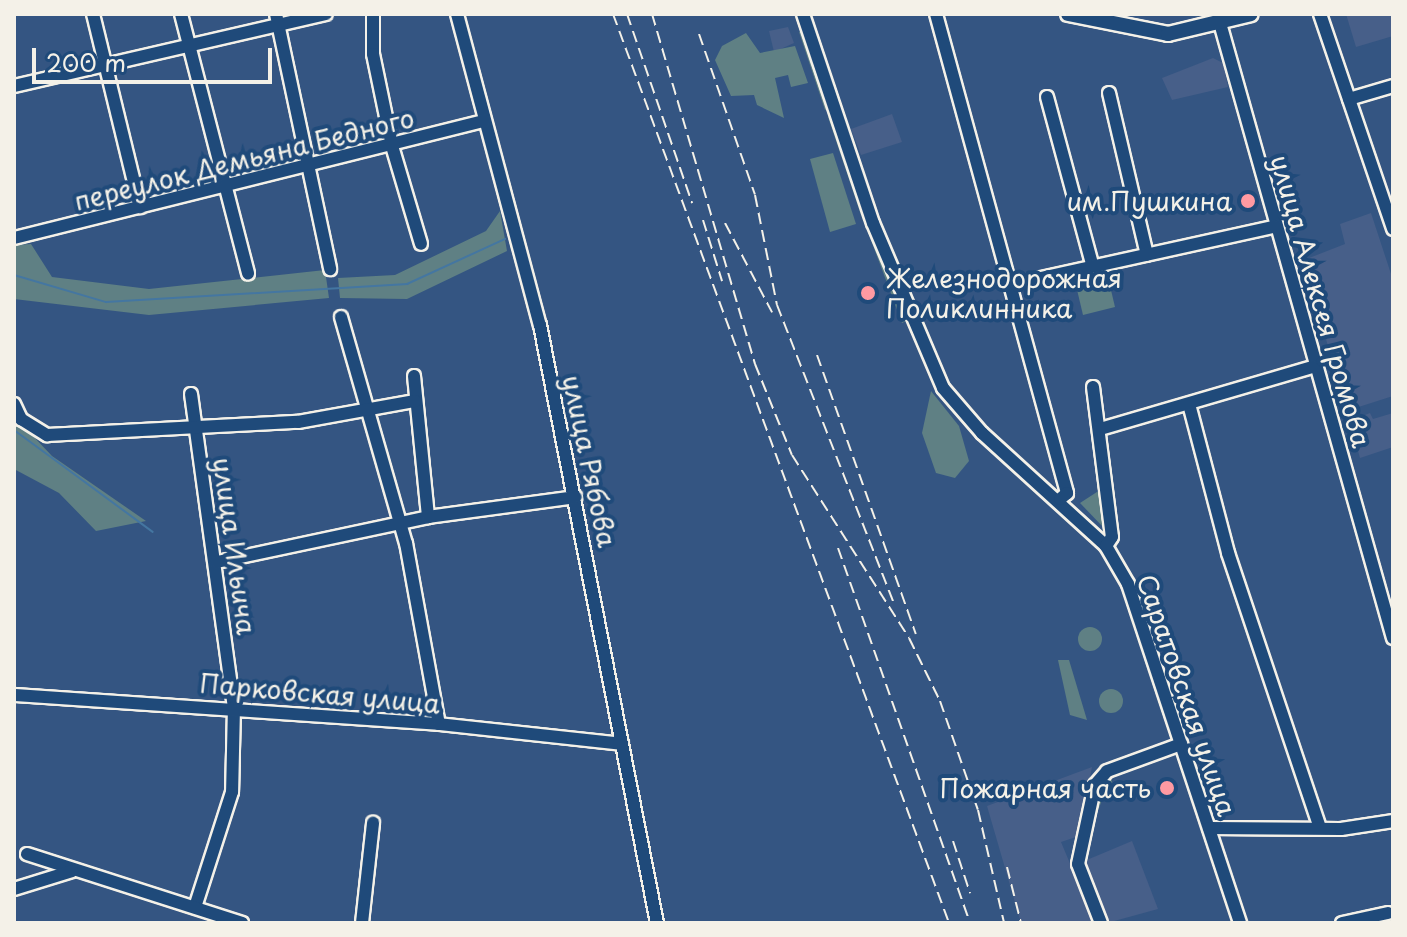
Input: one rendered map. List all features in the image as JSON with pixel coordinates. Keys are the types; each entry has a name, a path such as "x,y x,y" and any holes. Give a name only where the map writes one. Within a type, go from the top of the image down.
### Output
{"main road":[{"path":"1068,14 1168,34 1251,14"}],"street":[{"path":"93,14 140,207"},
{"path":"181,14 223,187 248,274"},
{"path":"14,86 277,20 326,14"},
{"path":"373,14 373,54 392,146 421,244"},
{"name":"улица Рябова","path":"457,14 576,497 657,923"},
{"name":"Саратовская улица","path":"803,14 920,346 961,412 1060,499 1106,546 1128,584 1240,923"},
{"path":"936,14 1067,493 1060,499"},
{"path":"1138,14 1142,30"},
{"path":"1320,14 1393,229"},
{"path":"277,20 330,269"},
{"name":"улица Алексея Громова","path":"1220,23 1393,638"},
{"path":"1349,99 1393,86"},
{"path":"1109,93 1147,255"},
{"path":"1047,97 1092,264"},
{"name":"переулок Демьяна Бедного","path":"14,238 485,121"},
{"path":"1009,285 1092,264 1277,226"},
{"path":"341,317 363,409 400,528 439,724"},
{"path":"1100,429 1316,366"},
{"path":"414,376 428,517"},
{"path":"1093,387 1112,537 1106,546"},
{"name":"улица Ильича","path":"191,394 217,562 234,707 232,792 195,907"},
{"name":"улица Ильича","path":"14,404 21,419 47,435 298,422 415,401"},
{"path":"1189,404 1228,553 1320,828"},
{"path":"217,562 400,528 428,517 576,497"},
{"name":"Парковская улица","path":"14,695 234,707 439,724 622,744"},
{"path":"1101,923 1078,864 1095,785 1107,771 1181,744"},
{"path":"1209,828 1320,828 1393,821"},
{"path":"362,923 373,823"},
{"path":"27,854 242,923"},
{"path":"14,889 75,871"},
{"path":"1342,923 1388,913"}],"shaded area":[{"path":"1346,14 1393,14 1393,36 1356,47"},
{"path":"788,27 794,43 774,52 769,31"},
{"path":"1213,58 1223,63 1228,87 1172,100 1162,78"},
{"path":"892,114 902,142 861,155 851,129"},
{"path":"1371,213 1393,280 1393,396 1346,411 1304,260 1345,244 1340,224"},
{"path":"1370,413 1373,419 1393,413 1393,447 1360,458 1350,421"},
{"path":"1092,767 1079,836 1061,842 1095,923 1021,923 987,806"},
{"path":"1132,841 1158,909 1107,923 1082,862"}],"green space":[{"path":"803,31 830,108 825,110 799,32"},
{"path":"746,33 760,53 795,46 808,83 791,87 788,75 775,78 784,118 757,105 754,95 731,96 715,60 722,46"},
{"path":"833,115 868,220 863,221 828,117"},
{"path":"833,153 856,224 830,232 810,159"},
{"path":"500,211 507,251 407,299 340,298 338,278 395,275 486,231"},
{"path":"873,230 906,321 902,323 868,232"},
{"path":"31,244 52,277 149,289 325,270 329,298 149,315 14,299 14,245"},
{"path":"1106,269 1115,307 1083,315 1074,277"},
{"path":"931,391 959,426 969,461 955,478 936,473 922,433"},
{"path":"14,416 52,456 146,521 96,531 59,493 14,469"},
{"path":"1100,490 1109,526 1104,528 1080,503"},
{"path":"1090,627 1098,631 1102,639 1098,647 1090,651 1082,647 1078,639 1082,631"},
{"path":"1058,660 1069,660 1087,720 1070,715"},
{"path":"1111,689 1122,696 1123,701 1116,712 1111,713 1100,706 1099,701 1106,690"},
{"path":"1110,775 1116,795 1102,800 1094,821 1091,809"}],"waterway":[{"path":"14,275 106,302 407,284 505,239"},
{"path":"14,430 153,532"}],"railway":[{"path":"613,14 949,923"},
{"path":"627,14 692,203"},
{"path":"652,14 755,364 792,455 909,638 940,701 978,810 1004,923"},
{"path":"699,34 755,195 777,305 893,601"},
{"path":"703,220 722,281"},
{"path":"725,223 772,312"},
{"path":"817,355 916,634"},
{"path":"838,548 970,923"},
{"path":"953,841 970,893"},
{"path":"1007,867 1021,923"}],"place":[{"name":"им.Пушкина","path":"1248,201"},
{"name":"Железнодорожная Поликлинника","path":"868,293"},
{"name":"Пожарная часть","path":"1167,788"}]}
